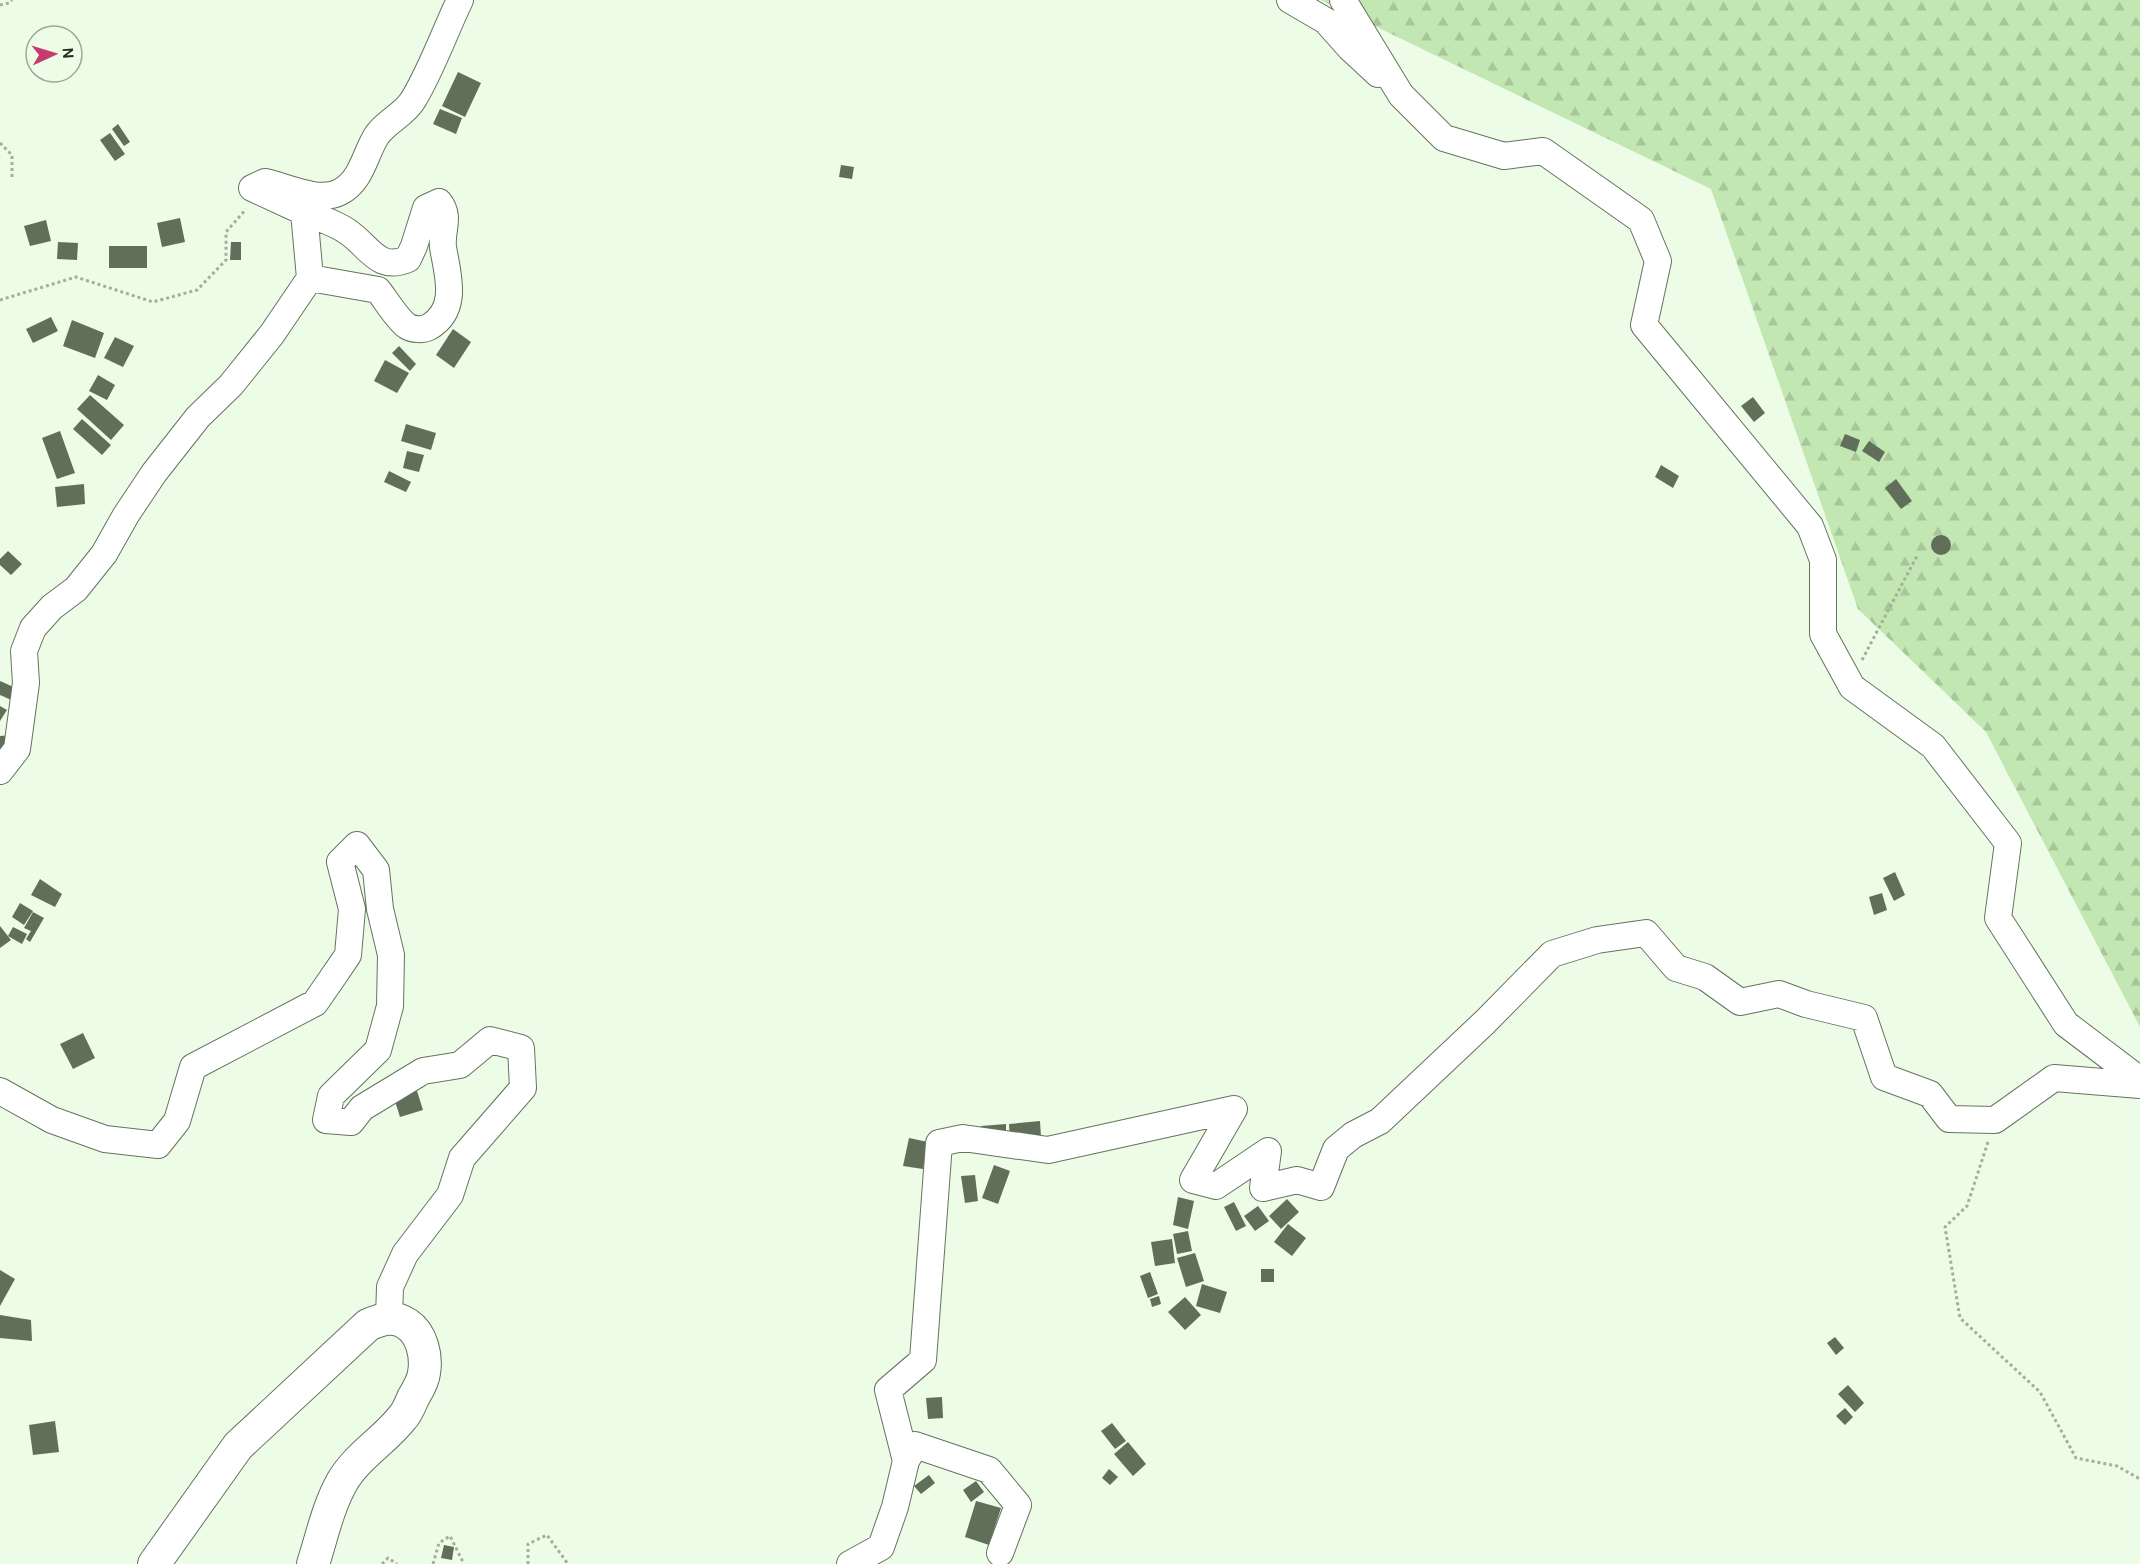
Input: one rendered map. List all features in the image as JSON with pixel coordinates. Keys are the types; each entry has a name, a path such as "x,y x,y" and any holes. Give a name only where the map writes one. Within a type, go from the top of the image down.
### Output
{"main road":[{"path":"154,1564 238,1446 368,1325 380,1319 389,1318 405,1322 416,1331 422,1344 425,1360 424,1376 403,1418 352,1467 342,1483 331,1506 313,1564"}],"street":[{"path":"252,188 265,182 309,195 324,196 341,192 354,179 367,159 377,135 412,102 460,0"},
{"path":"1290,0 1326,21 1350,48 1444,138 1504,156 1543,151 1641,220 1658,261 1644,324 1810,526 1823,560 1822,634 1852,687 1933,746 2008,843 1998,918 2066,1024 2136,1079"},
{"path":"1343,0 1401,95"},
{"path":"252,188 347,231 382,261 396,264 408,259 426,208 439,202 444,209 446,221 443,244 450,273 450,296 442,314 429,327 418,330 407,326 378,290 310,278"},
{"path":"0,771 17,749 26,682 24,651 33,628 52,607 76,589 104,554 154,473 198,417 231,384 272,334 310,278 304,212"},
{"path":"0,1091 52,1120 105,1139 158,1145 177,1121 193,1067 315,1003 348,955 352,909 340,862 357,845 376,870 380,909 390,956 390,1006 378,1050 331,1096 326,1120 351,1122 362,1108 423,1071 460,1065 490,1040 521,1048 523,1088 462,1158 450,1195 405,1254 390,1287 389,1318"},
{"path":"906,1461 888,1390 923,1360 939,1143 963,1138 1048,1150 1234,1109 1193,1180 1216,1186 1268,1151 1263,1188 1297,1180 1321,1187 1336,1149 1353,1136 1380,1121 1485,1022 1552,954 1597,940 1646,933 1676,968 1705,977 1740,1002 1779,994 1806,1004 1864,1018 1884,1077 1930,1094 1949,1119 1995,1120 2054,1078 2136,1079"},
{"path":"850,1564 881,1547 895,1507 906,1461 915,1445 989,1470 1018,1505 1000,1553"}],"path":[{"path":"0,5 12,0"},
{"path":"0,143 12,155 12,178"},
{"path":"0,300 76,277 153,302 197,290 226,260 226,232 250,204 252,188"},
{"path":"1852,687 1865,651 1918,554"},
{"path":"1995,1120 1967,1206 1945,1227 1960,1318 2040,1392 2076,1458 2117,1466 2140,1479"},
{"path":"528,1564 528,1544 547,1535 568,1564"},
{"path":"433,1564 439,1543 450,1536 464,1564"},
{"path":"382,1564 388,1558 397,1564"}],"green space":[{"path":"1321,0 2140,0 2140,1027 1986,732 1858,609 1711,189"}],"building":[{"path":"458,72 481,83 465,117 442,106"},
{"path":"440,109 462,118 456,134 433,124"},
{"path":"118,124 130,142 124,146 112,129"},
{"path":"110,133 125,154 115,161 100,140"},
{"path":"841,165 854,167 852,179 839,177"},
{"path":"180,218 185,242 162,247 157,223"},
{"path":"46,220 51,241 30,246 24,226"},
{"path":"58,242 78,243 77,260 57,259"},
{"path":"231,242 241,242 241,260 230,260"},
{"path":"109,246 147,246 147,268 109,268"},
{"path":"51,317 58,331 33,343 26,329"},
{"path":"72,320 104,333 95,358 63,346"},
{"path":"453,329 471,342 454,368 436,355"},
{"path":"115,337 134,346 123,367 104,358"},
{"path":"399,346 416,364 410,371 392,353"},
{"path":"385,360 409,373 397,393 374,381"},
{"path":"98,375 115,385 107,400 89,391"},
{"path":"90,395 124,425 111,440 77,409"},
{"path":"1753,397 1765,413 1754,422 1741,406"},
{"path":"82,419 111,445 102,455 73,429"},
{"path":"406,424 436,433 431,450 401,441"},
{"path":"60,431 75,473 57,479 42,438"},
{"path":"1845,434 1860,440 1856,452 1840,446"},
{"path":"1869,441 1885,452 1879,462 1862,451"},
{"path":"407,451 424,455 419,472 403,468"},
{"path":"1661,465 1679,476 1673,488 1655,477"},
{"path":"389,471 411,482 406,492 384,482"},
{"path":"1896,479 1912,501 1901,509 1885,488"},
{"path":"84,484 85,504 57,507 55,487"},
{"path":"1941,535 1948,538 1951,545 1948,552 1941,555 1934,552 1931,545 1934,538"},
{"path":"8,551 22,564 11,575 0,565 0,559"},
{"path":"0,681 18,689 16,702 0,695"},
{"path":"0,706 7,710 0,721"},
{"path":"13,735 0,752 0,736"},
{"path":"1895,872 1905,895 1894,901 1883,878"},
{"path":"40,879 62,894 55,907 31,895"},
{"path":"1882,893 1887,910 1874,915 1869,897"},
{"path":"20,903 33,911 24,925 12,917"},
{"path":"33,912 44,918 30,942 26,939 31,931 24,928"},
{"path":"0,926 11,940 0,948"},
{"path":"13,927 27,934 22,944 8,936"},
{"path":"83,1033 95,1058 73,1069 60,1044"},
{"path":"417,1091 423,1110 400,1117 394,1098"},
{"path":"1040,1121 1041,1137 1010,1140 1009,1124"},
{"path":"1006,1124 1006,1136 982,1137 981,1126"},
{"path":"909,1138 928,1142 923,1169 903,1166"},
{"path":"994,1165 1010,1171 998,1204 982,1198"},
{"path":"975,1175 978,1201 965,1203 961,1176"},
{"path":"1178,1197 1194,1201 1188,1229 1173,1225"},
{"path":"1287,1199 1299,1212 1281,1229 1269,1216"},
{"path":"1234,1202 1246,1226 1236,1231 1224,1207"},
{"path":"1258,1206 1269,1221 1255,1231 1244,1216"},
{"path":"1288,1224 1306,1238 1292,1256 1274,1242"},
{"path":"1188,1231 1192,1251 1177,1254 1173,1234"},
{"path":"1172,1239 1175,1263 1155,1266 1151,1242"},
{"path":"1195,1253 1204,1281 1186,1287 1177,1258"},
{"path":"1261,1269 1274,1269 1274,1282 1261,1282"},
{"path":"0,1270 15,1279 0,1306"},
{"path":"1150,1272 1158,1294 1148,1298 1140,1276"},
{"path":"1202,1284 1227,1292 1220,1313 1196,1306"},
{"path":"1159,1296 1161,1304 1152,1307 1150,1299"},
{"path":"1185,1297 1201,1315 1185,1330 1168,1312"},
{"path":"0,1315 31,1320 32,1341 0,1338"},
{"path":"1835,1337 1844,1348 1836,1355 1827,1343"},
{"path":"1848,1385 1864,1403 1855,1412 1838,1394"},
{"path":"942,1397 943,1418 928,1419 926,1398"},
{"path":"1845,1408 1853,1417 1845,1425 1836,1416"},
{"path":"55,1421 59,1452 33,1455 29,1425"},
{"path":"1112,1423 1126,1441 1115,1449 1101,1431"},
{"path":"1128,1442 1146,1464 1133,1476 1114,1454"},
{"path":"1109,1469 1118,1477 1110,1485 1102,1478"},
{"path":"929,1475 935,1483 921,1494 914,1486"},
{"path":"976,1481 984,1492 971,1502 963,1490"},
{"path":"976,1501 1001,1508 989,1545 965,1537"},
{"path":"444,1545 454,1547 452,1560 441,1558"}]}
